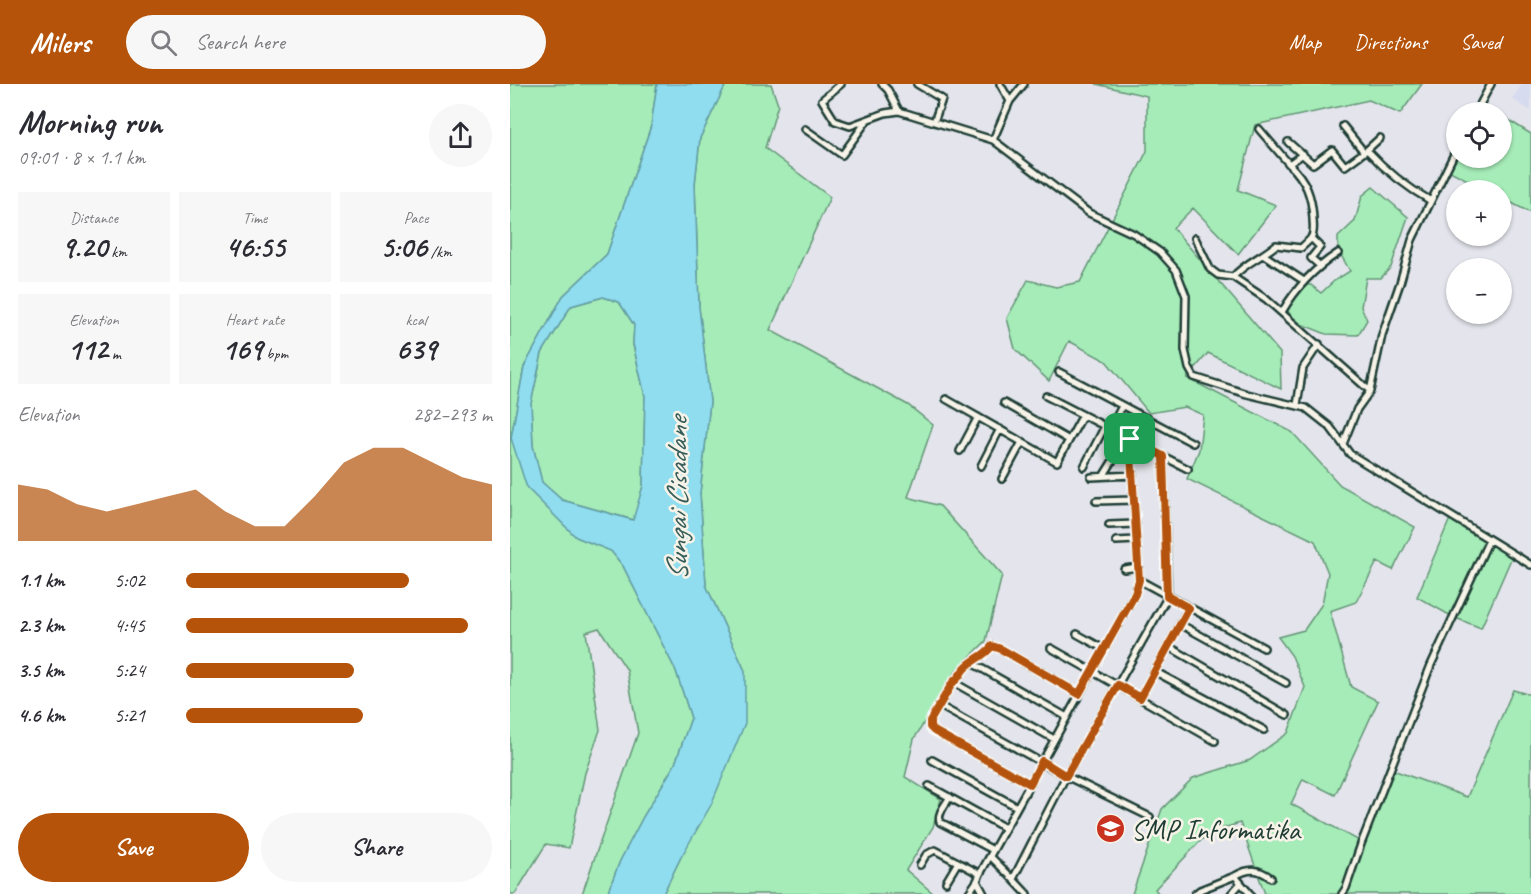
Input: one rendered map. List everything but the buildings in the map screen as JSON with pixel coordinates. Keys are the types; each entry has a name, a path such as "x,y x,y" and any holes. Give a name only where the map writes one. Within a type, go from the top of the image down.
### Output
{"street":[{"path":"841,84 822,100 835,121 850,126 885,112 899,111 993,140 1089,213 1134,234 1168,259 1176,270 1186,296 1185,350 1189,368 1194,377 1247,394 1306,408 1324,422 1350,454 1531,564"},
{"path":"882,84 888,90 899,111"},
{"path":"917,84 942,99 934,122"},
{"path":"1000,84 1010,101"},
{"path":"993,140 1010,101 1024,84"},
{"path":"1481,102 1491,84"},
{"path":"805,129 842,155 867,120"},
{"path":"1343,126 1388,174 1431,201"},
{"path":"1233,277 1243,265 1264,255 1276,245 1301,248 1314,232 1312,203 1299,173 1259,129"},
{"path":"1288,142 1314,164 1332,150 1346,166 1380,138"},
{"path":"1289,164 1303,154"},
{"path":"1343,444 1357,409 1370,391 1382,335 1400,284 1412,240 1447,168"},
{"path":"1195,238 1210,269 1218,275 1233,277 1282,312 1370,391"},
{"path":"1311,238 1320,247 1311,258 1319,266"},
{"path":"1282,312 1304,281 1319,266 1338,253"},
{"path":"1264,255 1304,281"},
{"path":"1297,405 1303,368 1319,344"},
{"path":"1059,372 1193,443"},
{"path":"1046,396 1188,469"},
{"path":"946,399 1057,462 1083,415"},
{"path":"1005,403 1069,440"},
{"path":"1084,467 1122,406"},
{"path":"960,451 978,417"},
{"path":"981,466 1000,429"},
{"path":"968,894 1135,594 1139,580 1129,438"},
{"path":"1104,475 1129,438"},
{"path":"1002,479 1022,442"},
{"path":"1013,879 1066,776 1167,596 1163,456"},
{"path":"1091,477 1133,475"},
{"path":"1096,501 1134,500"},
{"path":"1109,525 1136,524"},
{"path":"1116,541 1136,540"},
{"path":"1342,894 1431,665 1489,540"},
{"path":"1124,569 1138,567"},
{"path":"1139,580 1264,648"},
{"path":"1140,698 1189,608"},
{"path":"1180,624 1286,683"},
{"path":"1077,634 1104,650"},
{"path":"1030,784 934,731 930,727 930,721 953,682 959,679 966,667 982,657 992,646 996,646 1079,694"},
{"path":"1168,646 1287,715"},
{"path":"1051,648 1215,741"},
{"path":"972,663 1067,717"},
{"path":"1154,671 1264,730"},
{"path":"953,682 1054,739"},
{"path":"940,706 1066,776 1150,817"},
{"path":"932,760 1017,807"},
{"path":"929,786 1005,828"},
{"path":"950,797 941,812 940,822 991,853 1027,894"},
{"path":"920,866 926,855 935,850 980,874"},
{"path":"946,882 958,862"},
{"path":"1195,894 1250,870 1258,870 1271,878"},
{"path":"1235,876 1250,894"},
{"path":"977,881 984,894"},
{"path":"1231,894 1240,884"}],"shaded area":[{"path":"1522,84 1531,84 1531,111 1512,99"}],"green space":[{"path":"510,84 657,84 651,126 607,254 563,296 524,367 511,438 576,537 611,551 623,566 676,671 691,718 675,764 643,817 620,861 607,894 582,894 638,733 627,670 599,628 586,632 600,730 585,773 569,848 546,844 515,894 510,894"},
{"path":"726,84 771,84 778,105 765,148 830,197 770,330 908,405 933,425 908,497 940,506 1002,575 986,641 956,671 914,739 905,777 941,799 933,827 906,870 934,894 663,894 680,859 745,671 706,585 700,493 710,402 699,307 695,184 700,138"},
{"path":"1096,84 1422,84 1400,114 1369,100 1255,125 1238,190 1276,205 1238,254 1193,208 1173,228 1280,353 1281,389 1208,353 1187,378 1292,432 1340,485 1415,527 1393,570 1377,562 1356,602 1330,611 1351,687 1378,701 1335,795 1303,779 1291,804 1363,843 1393,770 1467,797 1513,690 1531,695 1531,894 1265,894 1240,823 1208,833 1155,889 1159,894 1132,894 1162,809 1193,778 1250,760 1288,733 1305,687 1292,656 1278,637 1304,630 1322,604 1328,573 1315,541 1187,479 1199,450 1203,415 1185,407 1149,413 1106,361 1069,341 1049,381 1015,349 1007,318 1028,280 1056,287 1080,282 1147,151 1147,96"},
{"path":"1512,122 1531,134 1531,213 1512,203 1512,180 1467,180 1446,169 1512,168"},
{"path":"1373,187 1408,217 1391,267 1381,278 1366,278 1361,307 1367,320 1358,335 1326,334 1291,320 1286,304 1300,285 1311,285 1321,293 1350,271 1338,250 1338,237 1355,221 1362,196"},
{"path":"603,297 619,302 634,325 633,345 645,396 643,486 634,520 562,500 542,483 533,446 531,403 542,353 571,306"},
{"path":"1452,514 1514,552 1481,628 1453,617 1417,597"}],"water":[{"name":"Sungai Cisadane","path":"657,84 726,84 700,138 695,184 699,307 710,402 700,493 706,585 745,671 745,723 711,805 663,894 607,894 620,861 643,817 675,764 691,718 676,671 623,566 611,551 576,537 527,488 511,438 524,367 563,296 607,254 651,126","holes":["603,297 619,302 634,325 633,344 645,396 643,486 633,520 562,500 542,482 533,446 531,403 542,353 571,306"]}],"place":[{"name":"SMP Informatika","path":"1110,829"}],"route":[{"path":"1130,439 1163,456 1167,596 1189,608 1140,698 1118,685 1066,776 1042,761 1030,784 934,731 930,727 930,721 953,682 959,679 966,667 982,657 992,646 996,646 1079,694 1135,594 1139,580 1130,439"}]}
